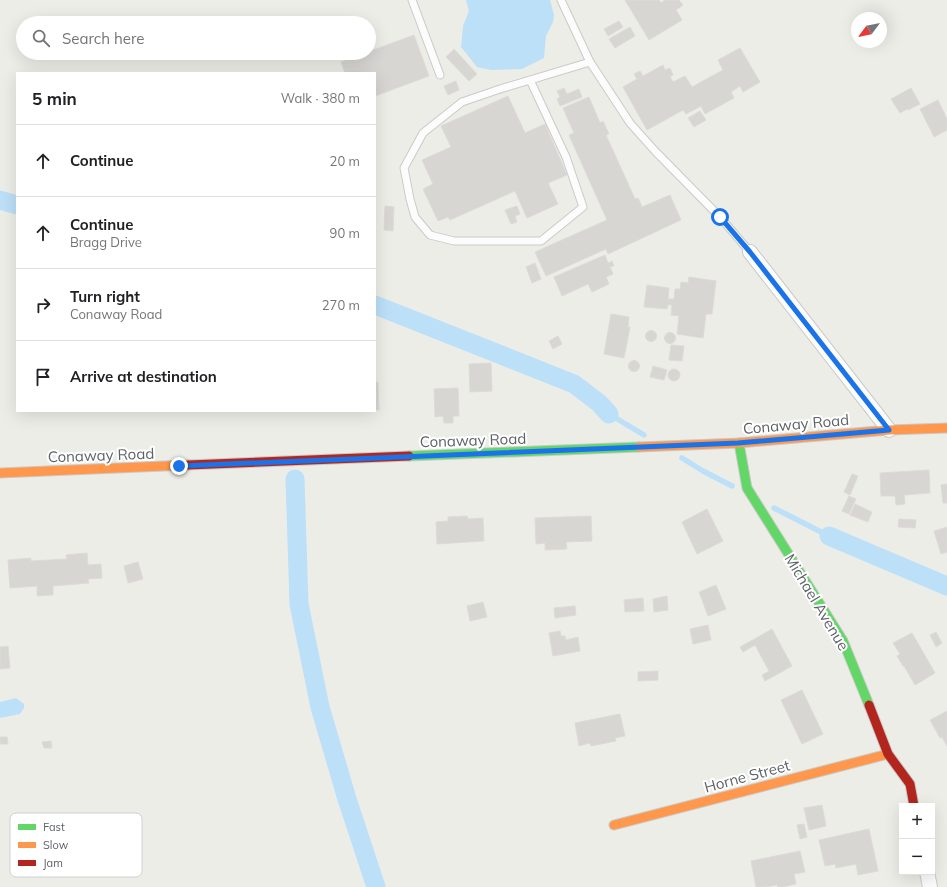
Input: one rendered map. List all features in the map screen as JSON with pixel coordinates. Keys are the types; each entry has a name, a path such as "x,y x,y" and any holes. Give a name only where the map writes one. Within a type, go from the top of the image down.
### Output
{"street":[{"path":"750,252 889,430"},
{"name":"Conaway Road","path":"0,473 738,443 889,430 947,428"},
{"name":"Michael Avenue","path":"738,443 748,488 843,641 888,754 910,784 913,803"},
{"name":"Horne Street","path":"614,825 888,754"},
{"path":"928,875 930,887"}],"lane":[{"path":"412,0 440,75"},
{"path":"561,0 590,62 630,123 655,151 720,217 750,252"},
{"path":"530,80 566,157 583,207 541,241 454,242 430,235 415,217 404,168 423,133 462,102 530,80 590,62"}],"water":[{"path":"466,0 550,0 554,15 553,22 546,36 544,58 522,69 491,70 477,67 461,47 463,26 469,11"},
{"path":"16,698 24,704 24,708 20,714 0,718 0,702"}],"building":[{"path":"625,0 659,0 661,3 665,0 679,0 683,5 676,10 682,20 649,40"},
{"path":"619,21 623,27 608,36 604,29"},
{"path":"630,27 635,36 615,48 609,39"},
{"path":"414,35 429,76 376,96 376,72 345,72 341,62 346,60 376,60 376,49"},
{"path":"740,48 760,82 743,92 740,86 731,92 734,98 705,114 701,106 686,114 683,110 647,130 623,87 637,79 634,74 640,71 643,76 663,65 665,70 670,68 673,75 670,77 673,82 685,76 692,87 723,70 718,60"},
{"path":"454,49 477,74 469,81 446,57"},
{"path":"456,81 459,90 448,95 444,86"},
{"path":"564,88 567,94 579,89 582,97 560,106 557,99 560,97 557,91"},
{"path":"911,88 920,104 900,113 891,99"},
{"path":"508,96 525,133 545,124 567,175 548,183 558,204 527,218 515,191 450,220 448,217 438,221 423,189 433,184 422,160 451,147 441,126"},
{"path":"589,97 600,123 603,121 609,134 606,135 635,199 638,198 642,207 670,195 681,220 608,254 606,249 546,276 535,252 607,220 569,135 574,133 563,108"},
{"path":"938,100 947,119 947,130 934,137 920,109"},
{"path":"700,111 706,120 694,127 688,118"},
{"path":"385,206 394,207 393,231 384,230"},
{"path":"517,206 520,214 515,216 517,222 511,224 505,210"},
{"path":"605,255 608,263 612,261 614,266 610,267 613,274 606,277 609,284 592,292 588,284 562,296 554,277"},
{"path":"535,263 541,279 532,283 526,267"},
{"path":"689,277 716,281 712,314 706,314 703,338 677,334 679,316 671,315 672,305 668,305 667,309 644,307 647,285 669,288 668,299 674,299 675,289 680,289 681,282 688,283"},
{"path":"611,314 629,317 628,327 630,327 624,358 604,354"},
{"path":"651,330 655,332 657,336 655,340 651,342 647,340 645,336 647,332"},
{"path":"670,332 674,334 676,338 674,342 670,344 666,342 664,338 666,334"},
{"path":"558,336 562,344 553,349 549,341"},
{"path":"671,345 684,346 682,361 669,360"},
{"path":"634,360 638,362 640,366 638,370 634,372 630,370 628,366 630,362"},
{"path":"491,363 492,391 470,392 469,364"},
{"path":"653,366 667,370 664,380 650,377"},
{"path":"672,369 676,369 680,375 676,381 672,381 668,377 668,373"},
{"path":"376,382 378,382 379,410 376,410"},
{"path":"458,388 459,416 453,416 453,423 444,423 443,416 435,417 434,389"},
{"path":"929,470 930,493 904,495 905,504 896,505 895,496 881,496 880,473"},
{"path":"852,474 858,476 850,495 844,492"},
{"path":"947,484 947,503 943,503 941,485"},
{"path":"849,496 856,499 849,514 842,511"},
{"path":"855,504 872,512 868,522 850,515"},
{"path":"707,509 723,541 697,554 682,522"},
{"path":"467,516 468,519 483,518 484,541 437,544 436,522 448,521 448,517"},
{"path":"591,516 592,541 566,542 567,549 545,550 545,543 536,544 535,518"},
{"path":"899,519 916,520 915,528 898,527"},
{"path":"947,527 947,552 941,554 934,531"},
{"path":"87,553 88,565 101,564 102,578 88,579 89,583 53,586 53,595 37,596 37,586 10,588 8,560 31,558 31,561 67,559 66,555"},
{"path":"138,562 143,579 128,583 124,566"},
{"path":"716,585 726,609 708,616 699,592"},
{"path":"667,596 668,610 654,612 653,599"},
{"path":"643,598 644,611 625,612 624,600"},
{"path":"483,602 487,617 470,621 467,606"},
{"path":"575,606 576,615 555,618 554,608"},
{"path":"708,625 711,640 693,644 690,629"},
{"path":"772,629 792,666 765,681 762,675 769,671 755,645 743,652 740,647"},
{"path":"560,631 561,636 565,636 566,640 578,637 580,651 553,656 549,633"},
{"path":"936,632 942,643 936,647 930,635"},
{"path":"912,633 935,673 915,685 897,656 900,654 893,643"},
{"path":"8,646 10,668 0,669 0,647"},
{"path":"658,671 658,680 638,681 638,672"},
{"path":"802,690 823,734 802,744 781,700"},
{"path":"947,711 947,746 942,737 940,738 930,720"},
{"path":"620,714 625,736 615,738 616,741 591,746 590,743 579,746 575,723"},
{"path":"0,737 7,737 8,744 0,744"},
{"path":"51,741 52,748 44,748 42,742"},
{"path":"822,805 826,826 809,830 804,808"},
{"path":"804,824 807,837 800,839 797,825"},
{"path":"869,829 878,871 858,875 856,864 836,868 835,864 825,866 819,840"},
{"path":"800,851 805,872 794,874 796,884 783,887 778,887 777,885 756,887 751,861"}],"waterway":[{"path":"0,200 16,205"},
{"path":"376,305 574,384 599,403 609,414"},
{"path":"609,414 644,435"},
{"path":"682,458 732,486"},
{"path":"295,479 299,604 320,707 347,799 376,887"},
{"path":"774,508 829,536"},
{"path":"829,536 947,586"}],"traffic: fast":[{"path":"739,443 747,488 843,641 869,705"},
{"path":"409,456 639,447"}],"traffic: slow":[{"path":"639,447 739,443 889,430 947,428"},
{"path":"0,473 188,465"},
{"path":"614,825 888,754"}],"traffic: jam":[{"path":"188,465 409,456"},
{"path":"869,705 888,754 910,784 913,803"}],"route":[{"path":"179,466 738,443 889,430 750,252 720,217"}]}
